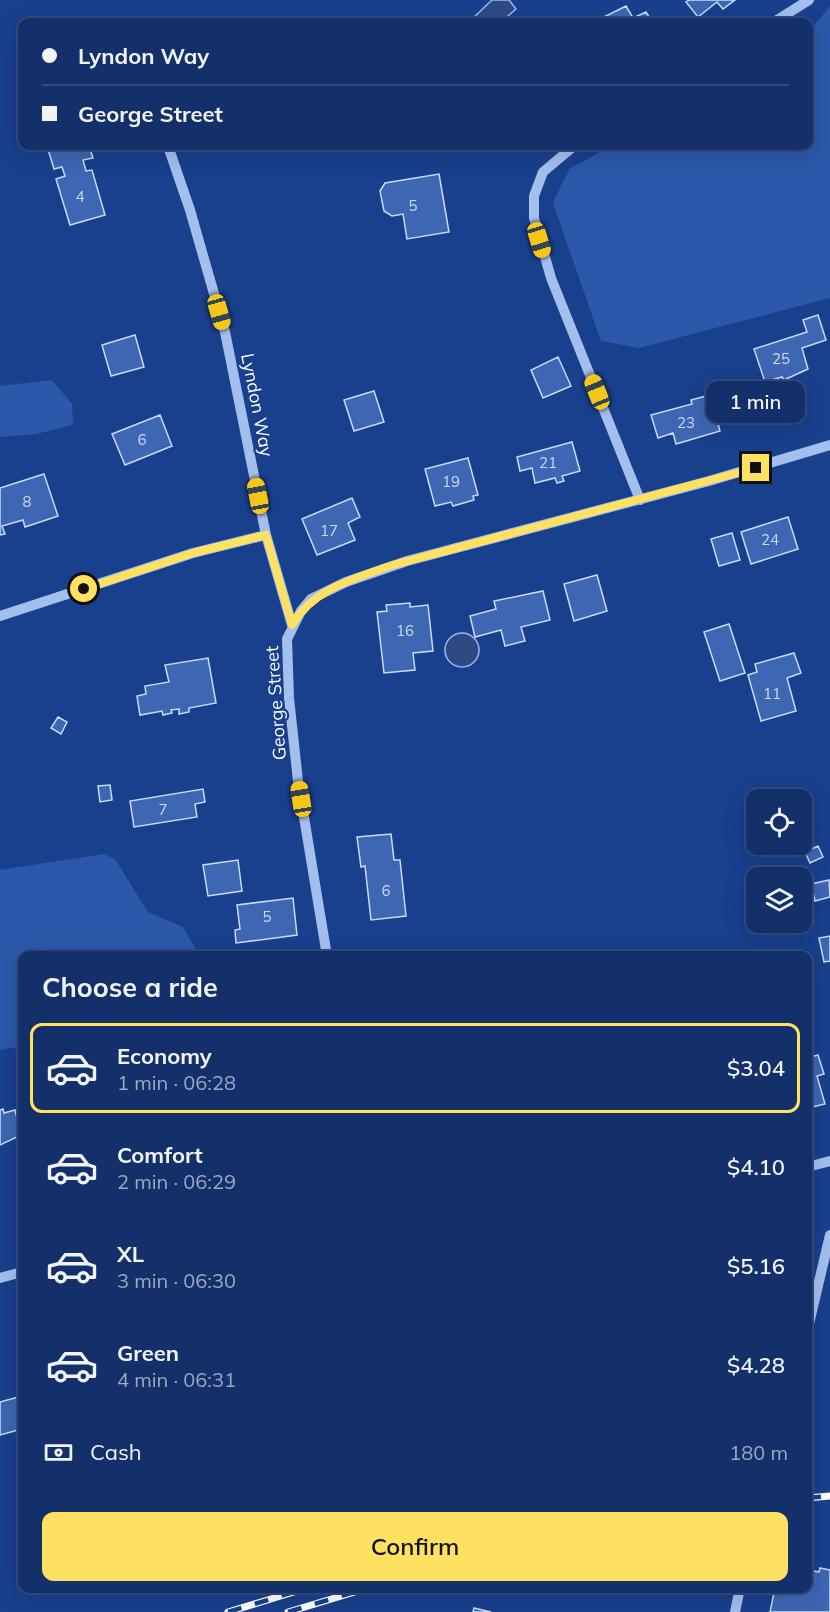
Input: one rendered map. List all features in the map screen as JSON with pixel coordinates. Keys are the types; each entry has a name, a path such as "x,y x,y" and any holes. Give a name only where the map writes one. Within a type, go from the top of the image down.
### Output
{"street":[{"path":"780,18 809,0"},
{"name":"Lyndon Way","path":"169,150 190,210 225,332 266,535 292,625"},
{"path":"569,150 543,172 534,196 534,218 551,278 640,500"},
{"name":"George Street","path":"326,951 298,781 289,698 287,639 292,625 311,599 346,582 393,565 640,500 830,445"},
{"path":"0,616 193,553 266,535"},
{"path":"812,1166 830,1161"},
{"path":"812,1311 830,1235"},
{"path":"0,1278 18,1273"},
{"path":"735,1612 739,1593"}],"shaded area":[{"path":"492,0 509,0 516,9 506,18 473,18"},
{"path":"830,6 830,298 639,348 601,341 553,203 569,169 604,150 813,150 813,27"},
{"path":"52,380 72,404 73,425 36,434 0,437 0,386"},
{"path":"462,633 474,638 479,650 474,662 462,667 450,662 445,650 450,638"},
{"path":"104,854 115,859 148,912 183,927 197,951 18,951 18,1047 0,1050 0,870"}],"building":[{"path":"689,0 735,0 723,9 717,2 698,17 686,2"},
{"path":"626,6 633,18 602,18"},
{"path":"646,12 650,18 633,18"},
{"path":"48,150 90,150 93,158 83,160 86,171 92,170 105,215 70,225 56,179 65,176 62,167 54,169"},
{"path":"439,174 449,232 407,239 403,214 392,216 384,211 380,191 385,183"},
{"path":"818,315 826,340 802,348 808,369 784,380 782,377 765,382 754,349 807,332 803,320"},
{"path":"135,335 144,367 111,376 102,345"},
{"path":"558,357 571,386 543,398 531,370"},
{"path":"374,391 384,422 354,431 344,400"},
{"path":"710,395 720,431 676,444 673,433 658,438 651,415 692,404 691,400"},
{"path":"160,415 172,446 125,465 112,434"},
{"path":"572,442 580,471 562,476 564,481 557,483 555,478 535,483 532,468 520,471 517,457"},
{"path":"468,458 478,495 473,496 474,500 453,506 451,502 435,506 425,469"},
{"path":"44,474 58,516 25,527 23,520 2,526 5,534 0,535 0,488"},
{"path":"352,498 360,517 348,523 355,540 317,555 302,519"},
{"path":"788,517 798,549 751,564 741,532"},
{"path":"732,533 740,560 719,566 711,539"},
{"path":"597,575 607,611 574,621 564,584"},
{"path":"543,591 550,620 521,627 525,641 505,646 501,630 475,637 470,616 496,609 494,601"},
{"path":"410,603 410,607 428,605 433,651 413,653 415,670 384,673 377,612 387,611 386,605"},
{"path":"729,624 745,673 720,681 704,632"},
{"path":"794,653 801,673 787,678 796,711 761,721 748,675 757,672 755,664"},
{"path":"208,658 216,703 189,708 189,712 179,714 179,709 171,710 172,713 163,715 162,711 140,715 137,696 146,694 145,686 169,682 165,665"},
{"path":"58,717 67,722 61,734 51,728"},
{"path":"110,785 112,800 100,802 98,786"},
{"path":"203,789 205,802 195,804 197,817 134,827 130,801"},
{"path":"391,834 394,860 400,860 406,916 371,920 365,866 361,867 357,837"},
{"path":"818,846 823,857 810,863 806,855 812,855 812,849"},
{"path":"238,860 242,891 208,896 203,865"},
{"path":"829,880 830,897 815,901 812,884"},
{"path":"293,898 297,935 236,943 235,930 240,929 237,905"},
{"path":"830,936 830,961 824,962 819,938"},
{"path":"818,1055 824,1074 817,1076 825,1104 812,1107 812,1057"},
{"path":"3,1109 4,1113 15,1110 18,1136 0,1145 0,1110"},
{"path":"18,1397 18,1430 0,1435 0,1402"},
{"path":"820,1568 830,1570 830,1612 770,1612 774,1593 812,1593 812,1571 819,1572"},
{"path":"474,1608 491,1612 473,1612"}],"railway":[{"path":"812,1498 830,1496"},
{"path":"228,1612 291,1593"},
{"path":"288,1612 351,1593"}],"route":[{"path":"84,589 193,553 266,535 292,625 311,599 346,582 393,565 455,546 640,500 756,468"}]}
